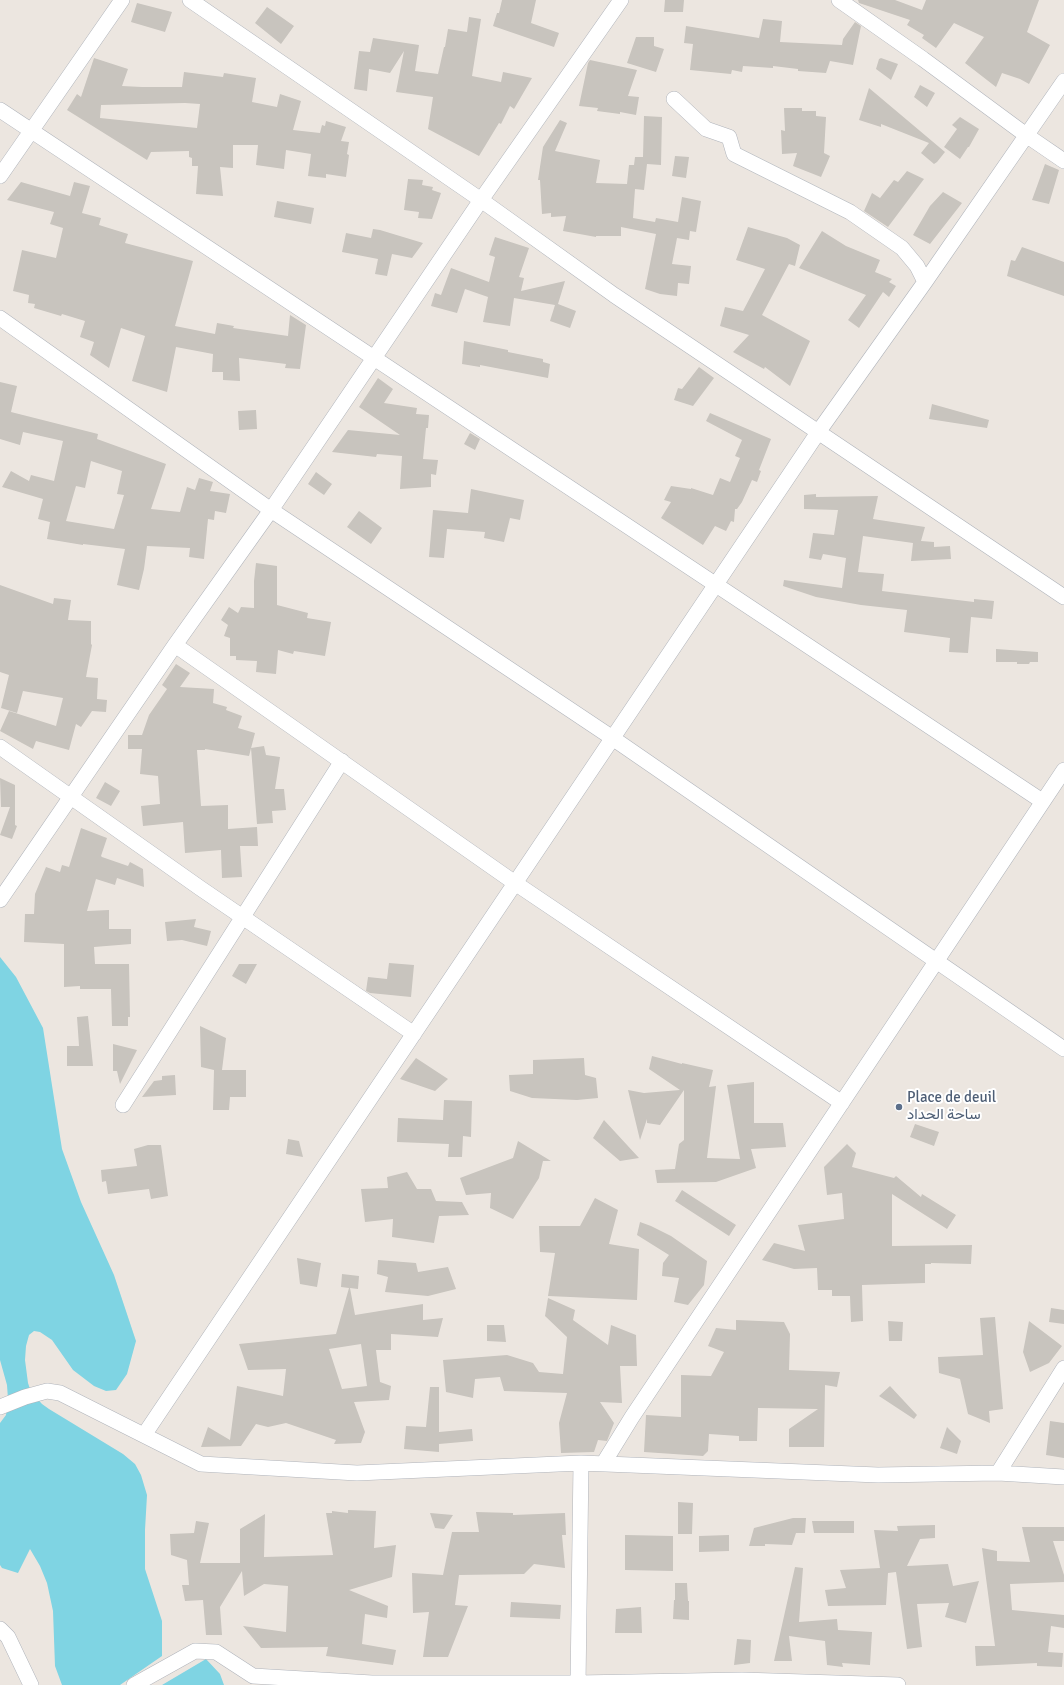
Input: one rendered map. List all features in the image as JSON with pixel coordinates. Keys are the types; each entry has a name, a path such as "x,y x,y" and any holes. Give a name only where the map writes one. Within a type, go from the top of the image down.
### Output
{"street":[{"path":"0,176 122,0"},
{"path":"190,0 481,200 614,295 819,431 1064,597"},
{"path":"0,900 175,644 271,510 481,200 621,0"},
{"path":"839,0 1064,161"},
{"path":"144,1435 414,1034 611,737 819,431 925,282 1064,81"},
{"path":"674,98 706,129 729,137 734,154 850,212 902,248 917,266 925,282"},
{"path":"0,110 1042,801"},
{"path":"0,318 271,510 611,737 937,960 1064,1050"},
{"path":"175,644 515,883 842,1103"},
{"path":"0,747 242,917 414,1034"},
{"path":"123,1105 342,761"},
{"path":"603,1464 632,1417 1064,770"},
{"path":"998,1473 1064,1368"},
{"path":"0,1407 25,1397 47,1391 60,1393 200,1464 357,1473 581,1463 878,1475 998,1473 1064,1477"},
{"path":"578,1684 581,1463"},
{"path":"3,1634 31,1685"},
{"path":"134,1685 196,1650 216,1652 253,1676 372,1684 742,1682 898,1685"}],"water":[{"path":"0,957 16,977 43,1028 62,1149 81,1202 114,1275 136,1341 127,1374 116,1390 106,1391 94,1386 73,1370 52,1340 40,1332 34,1331 29,1335 26,1346 25,1360 28,1383 31,1392 49,1409 123,1454 135,1464 141,1475 147,1495 145,1569 162,1621 162,1656 120,1685 62,1685 55,1666 53,1611 47,1583 40,1566 30,1549 18,1573 2,1568 0,1565 0,1423 6,1415 8,1399 7,1385 0,1360"},
{"path":"206,1659 220,1674 224,1685 162,1685"}],"building":[{"path":"502,0 536,0 531,23 559,33 554,47 493,26 497,13 499,13"},
{"path":"665,0 684,0 683,12 664,12"},
{"path":"858,0 895,0 922,10 926,0 1039,0 1027,32 1050,45 1029,84 1020,79 1002,73 996,87 965,63 984,37 954,23 936,48 922,38 924,35 907,25 910,20 859,3"},
{"path":"137,3 172,12 165,32 131,22"},
{"path":"267,7 294,26 281,44 255,23"},
{"path":"469,17 481,19 472,76 501,82 503,72 532,78 514,109 510,106 501,124 499,123 479,156 428,129 433,97 396,92 404,51 390,73 369,69 367,91 354,89 359,51 370,52 373,38 419,45 415,71 438,74 448,29 467,32"},
{"path":"763,19 782,21 780,42 842,45 843,39 855,22 861,26 853,65 830,61 826,73 798,71 798,69 773,66 773,68 743,66 742,72 732,70 731,74 690,70 693,44 684,43 686,26 759,38"},
{"path":"636,37 654,37 654,46 664,49 656,72 627,63"},
{"path":"94,58 128,69 122,86 182,87 184,72 223,77 224,73 256,78 252,102 277,107 280,94 301,101 293,130 320,133 322,125 325,126 326,121 346,127 341,141 349,142 346,177 326,174 326,178 308,176 311,154 286,150 284,169 256,165 258,145 233,145 233,168 220,167 223,196 196,194 198,166 192,166 192,158 189,157 189,151 151,152 147,160 67,110 77,94 81,97","holes":["200,104 197,128 100,118 101,105"]},
{"path":"881,58 898,64 891,80 876,69 879,59"},
{"path":"590,60 637,70 628,96 639,97 636,115 620,112 620,114 597,111 598,108 579,106 588,63"},
{"path":"920,85 935,93 927,107 914,97"},
{"path":"869,88 945,152 937,162 934,164 921,153 929,143 881,124 881,127 859,120"},
{"path":"784,108 802,108 802,111 816,111 816,116 826,117 824,153 830,156 821,177 793,166 797,153 782,154 781,130 785,131"},
{"path":"644,116 662,117 661,165 647,164 644,190 635,189 633,218 655,222 656,218 678,222 682,197 701,201 696,232 690,231 689,240 677,238 672,264 691,266 689,284 678,283 677,296 660,294 645,289 656,234 621,227 621,236 596,237 563,231 566,216 551,217 551,213 542,214 540,180 538,180 543,147 560,120 567,123 555,151 600,160 596,183 627,184 629,165 634,165 635,157 643,157"},
{"path":"960,117 979,129 960,159 944,147 957,129 952,125"},
{"path":"675,156 689,157 686,178 672,176"},
{"path":"1045,164 1059,170 1049,204 1032,200"},
{"path":"907,171 924,179 888,227 864,211 872,193 880,198 894,180 898,182"},
{"path":"408,179 423,180 422,185 433,187 432,190 441,193 432,219 418,218 419,212 404,210"},
{"path":"21,182 70,196 74,182 90,186 82,213 101,218 99,225 128,234 125,243 193,261 175,326 215,334 217,323 234,326 233,328 288,336 290,315 306,325 300,369 285,368 286,364 239,358 240,381 223,380 223,372 212,372 213,354 176,347 167,392 132,381 145,336 121,328 109,368 90,355 94,342 80,337 85,321 34,308 35,304 28,303 29,295 13,291 22,250 56,258 63,228 50,224 54,212 7,200"},
{"path":"943,192 962,203 930,244 913,235 930,206"},
{"path":"277,201 314,208 311,224 274,217"},
{"path":"748,227 787,238 800,245 795,266 789,264 762,315 810,341 790,386 765,367 764,369 733,352 749,335 720,326 725,307 743,311 765,269 736,260"},
{"path":"373,229 423,243 412,258 392,254 387,276 375,274 378,259 342,252 346,233 371,238"},
{"path":"822,231 846,246 880,260 875,272 892,279 889,282 896,286 889,297 883,292 859,328 848,320 866,295 799,268"},
{"path":"495,237 529,248 519,277 524,278 521,291 565,281 558,304 576,311 570,328 550,321 555,305 514,298 510,326 483,322 488,297 465,289 457,313 431,306 435,293 441,295 451,268 489,282 495,257 489,255"},
{"path":"1022,247 1064,262 1064,296 1007,276 1011,260 1015,261"},
{"path":"464,341 543,359 543,362 550,364 548,378 480,365 480,367 462,364"},
{"path":"699,367 714,378 693,406 674,400 678,388 682,389"},
{"path":"378,378 393,389 384,403 417,408 416,414 429,415 428,428 426,428 423,459 438,460 436,475 431,474 431,487 400,489 402,456 377,454 376,457 332,452 348,430 400,435 359,407"},
{"path":"0,382 17,386 11,412 98,434 97,439 166,464 151,509 180,512 187,487 195,490 199,478 213,482 210,491 230,494 226,513 215,511 214,520 208,519 204,559 189,557 190,548 147,546 139,590 117,585 125,549 83,545 47,539 50,522 38,519 43,499 2,487 11,471 29,481 31,475 54,481 63,441 23,432 20,445 0,439","holes":["91,461 122,471 117,494 124,495 114,529 66,521 76,486 85,488"]},
{"path":"932,404 989,420 987,428 929,419"},
{"path":"256,410 257,429 239,430 238,411"},
{"path":"710,413 771,439 759,470 761,471 757,482 752,480 742,502 737,509 735,509 734,522 731,521 726,531 715,526 703,545 661,518 671,502 664,500 671,486 691,488 713,495 720,478 730,482 740,458 735,456 742,440 706,421"},
{"path":"470,433 480,439 475,450 464,444"},
{"path":"316,472 332,484 324,495 308,484"},
{"path":"471,489 524,500 520,520 510,518 504,542 484,538 485,532 447,529 444,558 429,557 433,510 468,513"},
{"path":"816,494 816,497 878,496 873,519 925,527 921,541 934,542 934,547 950,546 951,559 911,561 913,543 863,536 858,572 884,574 882,591 974,602 974,599 994,601 992,619 971,617 968,653 949,652 950,638 904,632 907,610 861,605 816,597 783,586 784,580 842,588 846,558 823,554 821,560 809,558 813,533 834,535 838,510 804,509 804,495"},
{"path":"359,511 382,528 371,544 347,527"},
{"path":"256,563 277,566 277,605 308,613 307,618 331,622 325,656 294,651 293,654 278,650 276,674 256,672 257,661 236,660 236,656 230,656 230,638 224,636 228,625 221,620 229,607 238,613 241,607 254,608"},
{"path":"0,585 53,604 54,598 71,600 68,620 91,621 92,645 86,677 98,678 97,699 107,700 106,712 92,711 81,727 76,724 69,750 36,741 33,749 0,731 9,711 56,726 63,698 23,691 17,713 1,708 9,675 0,672"},
{"path":"996,649 1038,652 1038,662 1017,664 1017,662 996,662"},
{"path":"176,664 190,673 180,687 214,689 213,703 227,707 226,710 242,716 238,728 255,733 249,756 205,749 197,750 201,806 228,805 228,829 257,827 258,846 240,846 242,877 222,878 221,850 185,853 183,822 143,826 141,806 160,804 158,776 140,774 142,749 128,749 128,735 142,735 149,715 167,689 162,685"},
{"path":"264,746 266,755 280,757 275,789 284,789 286,810 272,811 273,823 257,824 251,748"},
{"path":"0,778 15,785 15,825 17,826 12,839 0,835 10,807 1,807"},
{"path":"105,782 120,791 111,806 96,798"},
{"path":"81,828 107,838 101,856 102,857 128,866 130,862 143,869 144,887 117,878 115,885 96,879 87,911 109,910 109,929 131,929 131,944 94,947 95,964 129,964 130,1017 128,1017 128,1026 112,1026 111,989 80,989 80,986 64,987 64,944 24,942 25,914 34,914 35,894 46,867 60,872 62,865 69,867"},
{"path":"196,919 194,927 211,931 207,946 182,940 167,941 165,922"},
{"path":"389,963 414,965 411,997 370,993 366,991 368,977 387,979"},
{"path":"239,964 257,964 246,984 232,976"},
{"path":"88,1016 93,1066 67,1066 67,1046 79,1046 77,1017"},
{"path":"200,1026 226,1038 222,1070 246,1070 246,1097 230,1097 229,1110 213,1110 214,1070 201,1067"},
{"path":"113,1044 137,1050 120,1084 117,1071 113,1071"},
{"path":"652,1056 713,1070 709,1087 716,1086 707,1158 740,1159 727,1085 754,1082 754,1123 783,1123 786,1147 751,1149 756,1168 716,1182 657,1183 655,1170 675,1169 679,1144 684,1140 684,1090 660,1125 647,1123 647,1119 640,1140 628,1090 644,1093 680,1090 649,1069"},
{"path":"416,1058 448,1079 435,1091 400,1079"},
{"path":"584,1058 585,1075 596,1078 598,1098 577,1100 532,1098 510,1091 509,1075 533,1074 533,1060"},
{"path":"175,1075 176,1095 142,1097 154,1081 162,1080 162,1076"},
{"path":"444,1100 472,1101 471,1137 463,1136 462,1157 448,1157 449,1144 397,1142 398,1118 443,1120"},
{"path":"604,1120 639,1158 620,1161 593,1138"},
{"path":"915,1124 939,1132 934,1146 910,1137"},
{"path":"288,1139 299,1141 303,1157 286,1154"},
{"path":"518,1141 551,1161 543,1161 539,1178 513,1219 490,1208 491,1193 466,1195 460,1178 513,1158"},
{"path":"847,1144 856,1153 852,1167 894,1178 896,1176 921,1197 922,1194 956,1215 947,1229 892,1194 892,1246 972,1245 971,1264 925,1264 925,1283 862,1285 863,1321 851,1322 850,1296 832,1296 832,1290 818,1290 817,1268 794,1269 762,1260 774,1243 805,1251 798,1225 844,1219 842,1193 827,1195 824,1167"},
{"path":"148,1145 161,1145 168,1196 151,1199 149,1189 108,1194 106,1181 102,1182 101,1170 137,1166 134,1149"},
{"path":"407,1172 417,1189 431,1189 436,1201 462,1202 469,1215 439,1216 434,1243 392,1237 393,1219 365,1222 361,1189 388,1188 387,1177"},
{"path":"682,1190 736,1225 729,1236 675,1201"},
{"path":"595,1198 618,1210 609,1244 639,1249 637,1300 548,1296 555,1253 540,1252 539,1226 580,1226"},
{"path":"640,1222 671,1236 707,1261 704,1285 688,1305 674,1302 679,1278 662,1276 663,1263 669,1255 637,1235"},
{"path":"297,1258 321,1263 317,1287 300,1284"},
{"path":"378,1260 416,1263 418,1272 448,1267 456,1289 428,1296 385,1292 388,1277 377,1274"},
{"path":"342,1274 359,1276 358,1289 350,1288 355,1315 423,1304 423,1320 443,1318 438,1337 391,1334 391,1350 376,1350 380,1382 391,1386 389,1400 354,1402 365,1432 361,1443 334,1444 336,1440 286,1423 268,1427 256,1424 241,1446 201,1447 208,1427 230,1440 237,1386 283,1396 286,1369 248,1370 239,1344 336,1334 349,1288 341,1287","holes":["361,1344 367,1386 342,1389 329,1349"]},
{"path":"548,1298 575,1310 573,1320 608,1345 611,1325 636,1335 637,1366 620,1366 622,1403 600,1402 614,1423 607,1441 598,1440 594,1452 561,1453 559,1423 567,1393 504,1391 500,1377 475,1379 473,1398 446,1392 443,1360 507,1355 533,1363 539,1372 563,1374 567,1337 545,1316"},
{"path":"1051,1308 1064,1310 1064,1324 1049,1322"},
{"path":"995,1317 1003,1409 989,1411 990,1423 968,1414 960,1379 939,1373 938,1357 983,1355 980,1318"},
{"path":"736,1320 784,1322 790,1334 789,1370 840,1372 837,1387 825,1385 824,1447 789,1447 789,1429 818,1409 758,1408 757,1441 739,1441 739,1436 709,1434 708,1451 703,1456 644,1452 646,1415 681,1417 681,1375 711,1376 724,1352 708,1346 716,1328 736,1330"},
{"path":"888,1321 903,1322 902,1341 889,1341"},
{"path":"1029,1321 1062,1346 1049,1363 1030,1372 1023,1352"},
{"path":"487,1325 504,1325 506,1342 487,1341"},
{"path":"890,1386 917,1415 914,1419 879,1396"},
{"path":"430,1387 439,1387 439,1432 472,1429 473,1441 439,1444 439,1452 404,1449 406,1426 426,1427"},
{"path":"1050,1421 1064,1423 1064,1458 1046,1455"},
{"path":"947,1427 961,1441 957,1454 940,1448"},
{"path":"678,1502 693,1503 692,1534 678,1534"},
{"path":"348,1510 376,1511 374,1548 396,1545 392,1577 349,1590 388,1606 387,1618 365,1614 362,1644 396,1650 393,1665 326,1656 328,1647 261,1648 243,1626 286,1632 288,1586 264,1584 244,1596 242,1571 220,1607 222,1635 206,1635 203,1600 185,1601 182,1585 189,1585 187,1560 171,1555 170,1534 194,1533 196,1521 209,1523 200,1563 240,1563 240,1529 265,1514 264,1557 333,1555 326,1513 332,1513 332,1511 348,1513"},
{"path":"476,1512 513,1513 513,1515 565,1513 566,1535 562,1535 565,1568 534,1564 524,1574 459,1575 455,1605 468,1606 448,1657 423,1657 429,1612 413,1613 412,1573 443,1575 452,1532 479,1532"},
{"path":"430,1513 453,1515 444,1529 435,1528"},
{"path":"793,1518 806,1518 805,1533 796,1533 792,1545 765,1544 765,1546 749,1546 754,1528"},
{"path":"812,1521 854,1521 854,1533 814,1533"},
{"path":"935,1525 935,1538 920,1539 907,1566 948,1564 953,1586 979,1581 966,1623 945,1617 949,1603 917,1604 922,1647 907,1649 896,1572 888,1573 886,1605 828,1606 825,1590 846,1588 840,1570 880,1568 874,1530 898,1531 897,1526"},
{"path":"1022,1527 1064,1527 1064,1541 1053,1541 1064,1575 1064,1582 1010,1584 1012,1610 1064,1615 1064,1628 1051,1626 1048,1652 1063,1653 1062,1667 1037,1666 1037,1663 976,1666 975,1646 995,1646 982,1548 997,1551 997,1561 1030,1562"},
{"path":"625,1535 673,1536 673,1571 625,1570"},
{"path":"729,1535 729,1551 699,1552 699,1536"},
{"path":"795,1567 803,1568 799,1622 837,1619 838,1630 872,1632 870,1665 842,1663 843,1667 827,1665 825,1641 789,1636 792,1661 774,1661"},
{"path":"675,1583 687,1583 689,1620 673,1619"},
{"path":"511,1602 561,1605 560,1619 510,1617"},
{"path":"641,1607 642,1633 615,1633 616,1609"},
{"path":"737,1639 751,1640 750,1663 734,1665"}],"place":[{"name":"Place de deuil ساحة الحداد","path":"899,1107"}]}
